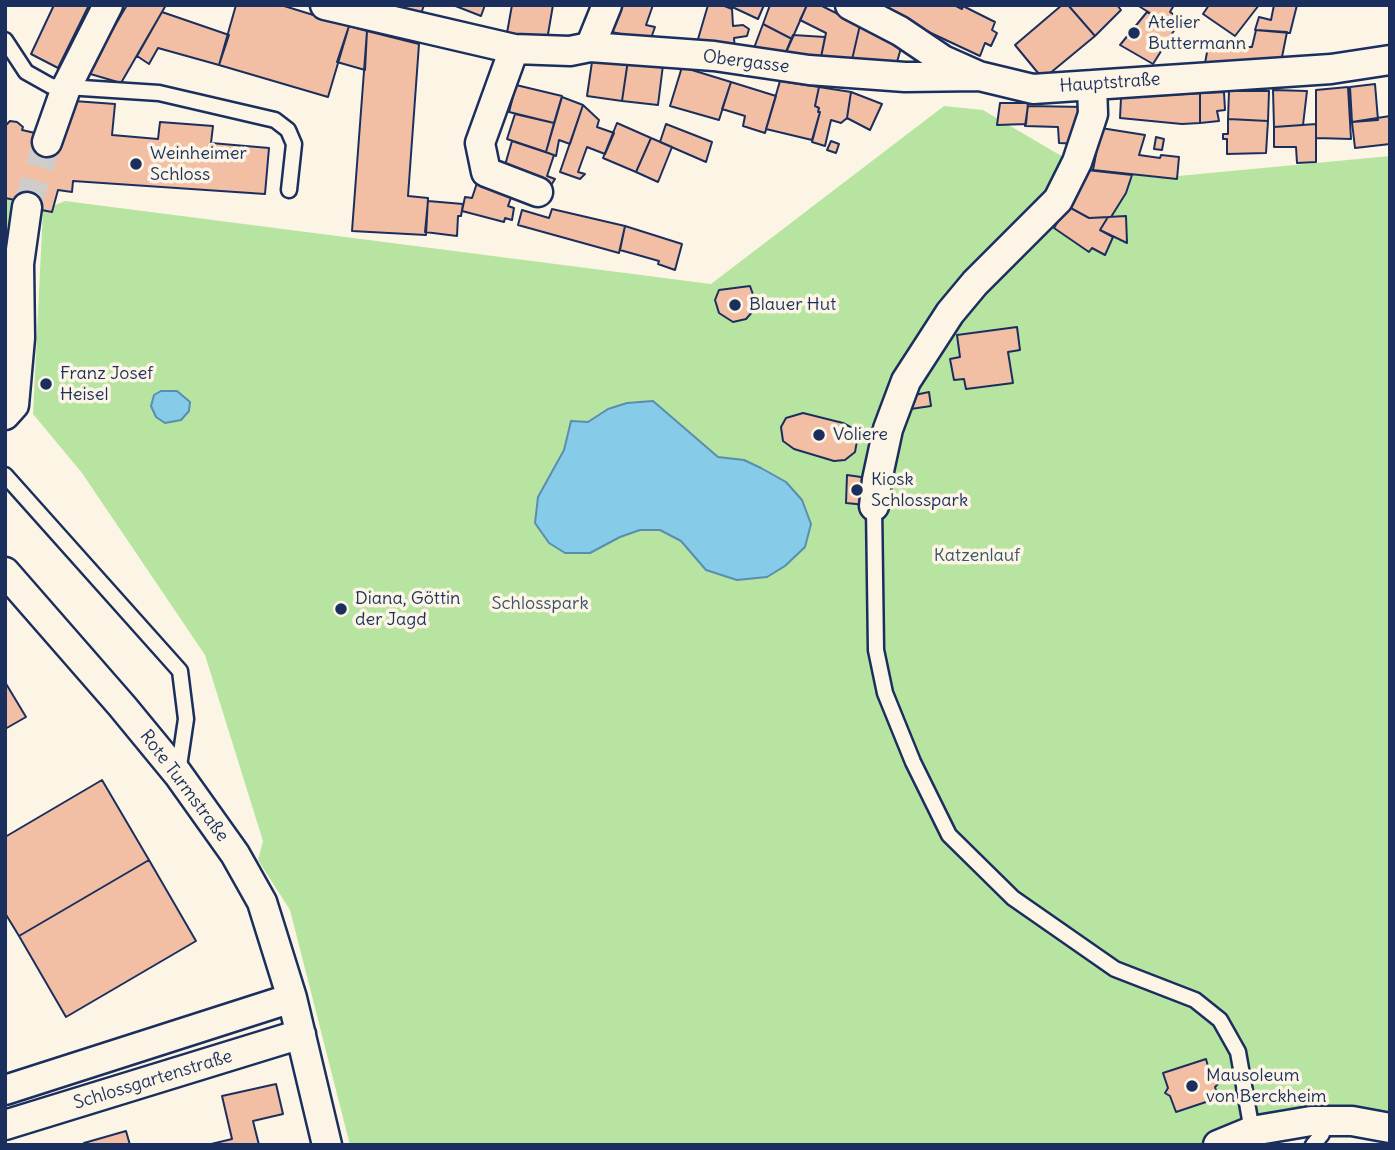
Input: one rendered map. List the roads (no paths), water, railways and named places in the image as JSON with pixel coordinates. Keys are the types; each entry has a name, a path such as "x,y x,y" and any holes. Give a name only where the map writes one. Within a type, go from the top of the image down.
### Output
{"street":[{"path":"47,142 66,88 108,5"},
{"name":"Obergasse","path":"325,5 514,50 570,51 590,47 714,56 823,71 905,77 979,76"},
{"path":"590,47 607,5"},
{"name":"Hauptstraße","path":"850,5 900,31 943,60 979,76 1032,89 1331,69 1390,60"},
{"path":"514,50 480,143 486,172 538,191"},
{"path":"874,506 887,429 906,382 950,313 975,282 1058,200 1077,162 1093,114 1092,85"},
{"path":"5,415 15,405 20,338 19,264 27,207"},
{"name":"Rote Turmstraße","path":"5,572 178,774 235,854 262,902 292,998 327,1145"},
{"name":"Schlossgartenstraße","path":"5,1090 292,998"},
{"name":"Schlossgartenstraße","path":"5,1125 301,1034"},
{"path":"1218,1145 1252,1131 1311,1121 1317,1133 1352,1121 1390,1128"}],"lane":[{"path":"5,40 26,72 51,86 159,93 275,120 288,130 294,144 289,190"},
{"path":"5,475 180,671 186,719 178,774"},
{"path":"874,506 876,650 885,693 913,762 949,835 1013,898 1115,969 1195,1000 1220,1020 1238,1052 1252,1131"}],"water":[{"path":"161,391 177,391 190,402 189,411 181,420 165,423 156,417 151,406 154,395"},
{"path":"653,401 718,457 744,460 761,468 786,482 802,500 811,524 805,547 785,566 767,577 737,580 706,570 681,541 660,530 640,530 590,553 565,553 549,543 535,523 538,497 564,450 571,421 588,422 608,409 627,403"}],"tunnel":[{"path":"27,207 47,142"}],"place":[{"name":"Atelier Buttermann","path":"1134,33"},
{"name":"Weinheimer Schloss","path":"136,164"},
{"name":"Blauer Hut","path":"735,305"},
{"name":"Franz Josef Heisel","path":"46,384"},
{"name":"Voliere","path":"819,435"},
{"name":"Kiosk Schlosspark","path":"857,490"},
{"name":"Diana, Göttin der Jagd","path":"341,609"},
{"name":"Mausoleum von Berckheim","path":"1192,1086"}],"park label":[{"name":"Katzenlauf","path":"977,556"},
{"name":"Schlosspark","path":"540,604"}]}
